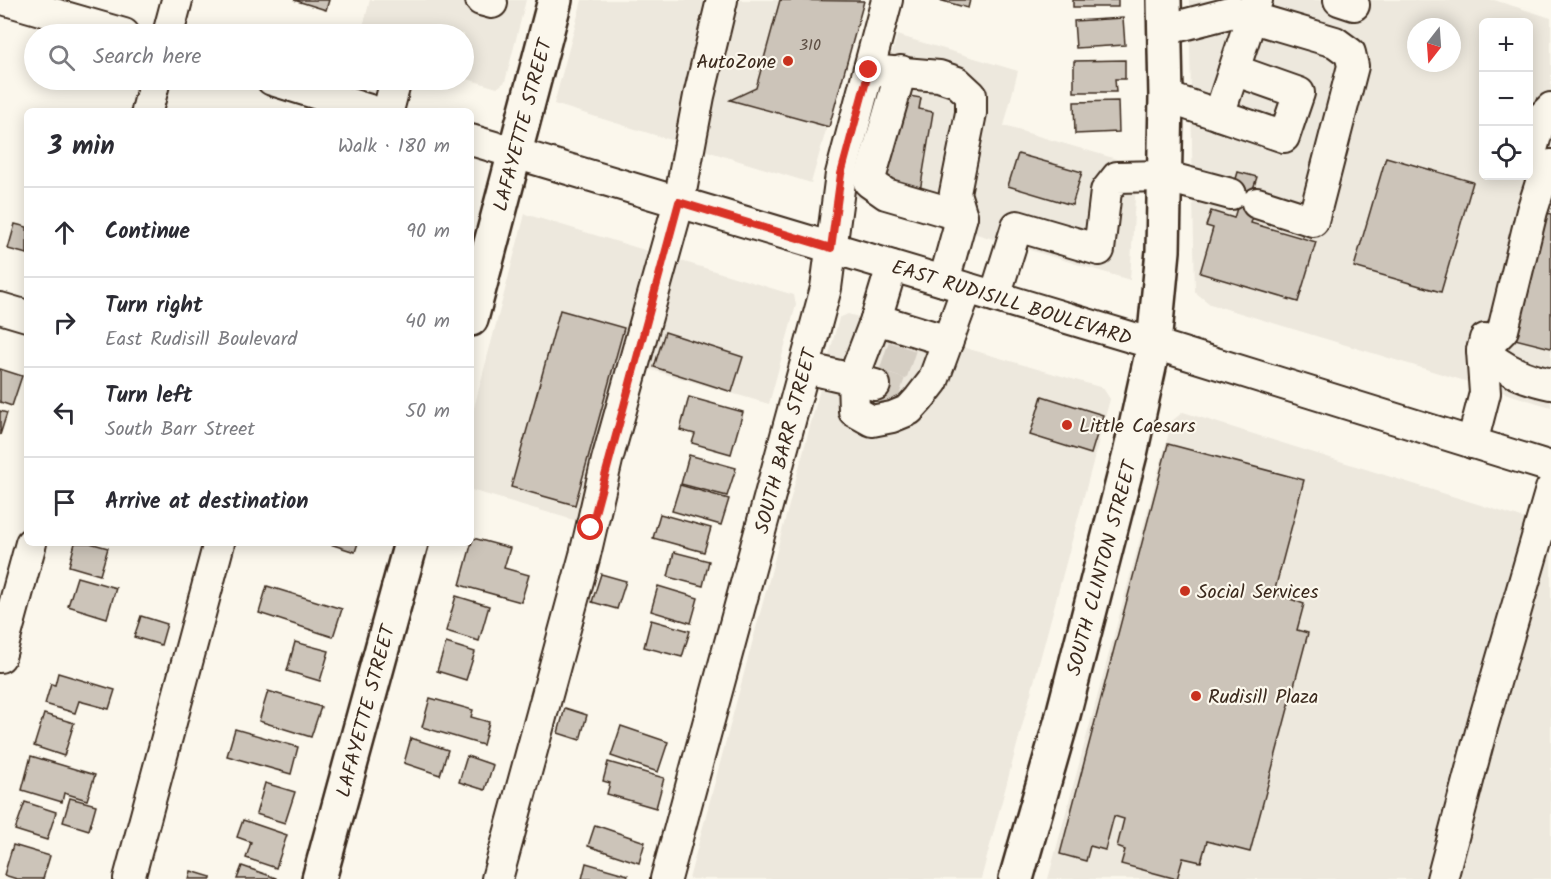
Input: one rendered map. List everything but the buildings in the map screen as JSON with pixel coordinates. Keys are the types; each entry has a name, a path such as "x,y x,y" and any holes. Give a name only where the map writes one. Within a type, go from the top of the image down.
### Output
{"highway":[{"name":"LAFAYETTE STREET","path":"474,308 555,0"},
{"name":"SOUTH CLINTON STREET","path":"1016,879 1062,719 1125,475 1154,344 1163,251 1166,97 1164,15"},
{"name":"LAFAYETTE STREET","path":"319,879 410,546"}],"street":[{"path":"6,0 89,24"},
{"path":"171,24 177,0"},
{"path":"497,879 585,555 607,460 679,202 699,96 722,0"},
{"name":"SOUTH BARR STREET","path":"666,879 826,288 841,174 887,0"},
{"path":"1219,116 1255,9"},
{"path":"887,389 899,361 948,341 968,289 1017,226 1099,250 1106,191 1117,177 1163,176 1244,198 1313,221 1353,66 1350,53 1335,42 1255,9 1164,15"},
{"path":"869,70 939,76 957,82 971,95 971,114 956,193 962,216 968,289"},
{"path":"1166,97 1284,137 1299,93 1234,70"},
{"path":"901,71 869,182 886,194 962,216"},
{"path":"148,108 152,90"},
{"path":"297,90 337,106"},
{"path":"388,108 393,90"},
{"path":"1472,444 1485,393 1482,351 1503,330 1540,163 1541,118 1551,108"},
{"name":"EAST RUDISILL BOULEVARD","path":"474,141 1154,344 1551,467"},
{"path":"892,266 876,320 899,361"},
{"path":"0,308 24,315"},
{"path":"876,320 948,341"},
{"path":"1482,351 1501,366 1528,380 1551,384"},
{"path":"887,389 899,361"},
{"path":"805,368 887,389"},
{"path":"1442,879 1483,724 1551,489"},
{"path":"0,657 30,546"},
{"path":"129,879 218,546"}],"shaded area":[{"path":"370,0 526,0 505,82 497,88 474,81 474,24 364,24"},
{"path":"582,0 863,0 811,183 554,104"},
{"path":"1189,0 1494,0 1551,18 1551,407 1210,304 1195,292"},
{"path":"897,35 1018,71 1004,126 1137,165 1130,280 853,197"},
{"path":"525,214 794,295 796,305 769,404 638,366 584,523 474,491 474,408"},
{"path":"848,314 1103,388 1110,399 981,879 689,879 839,318"},
{"path":"1183,412 1551,527 1551,879 1048,879 1172,421"}],"tunnel":[{"path":"884,356 911,365"},
{"path":"875,385 900,393"}],"place":[{"name":"AutoZone","path":"788,61"},
{"name":"Little Caesars","path":"1067,425"},
{"name":"Social Services","path":"1185,591"},
{"name":"Rudisill Plaza","path":"1196,696"}],"route":[{"path":"591,528 597,497 679,202 831,248 841,174 869,70"}]}
